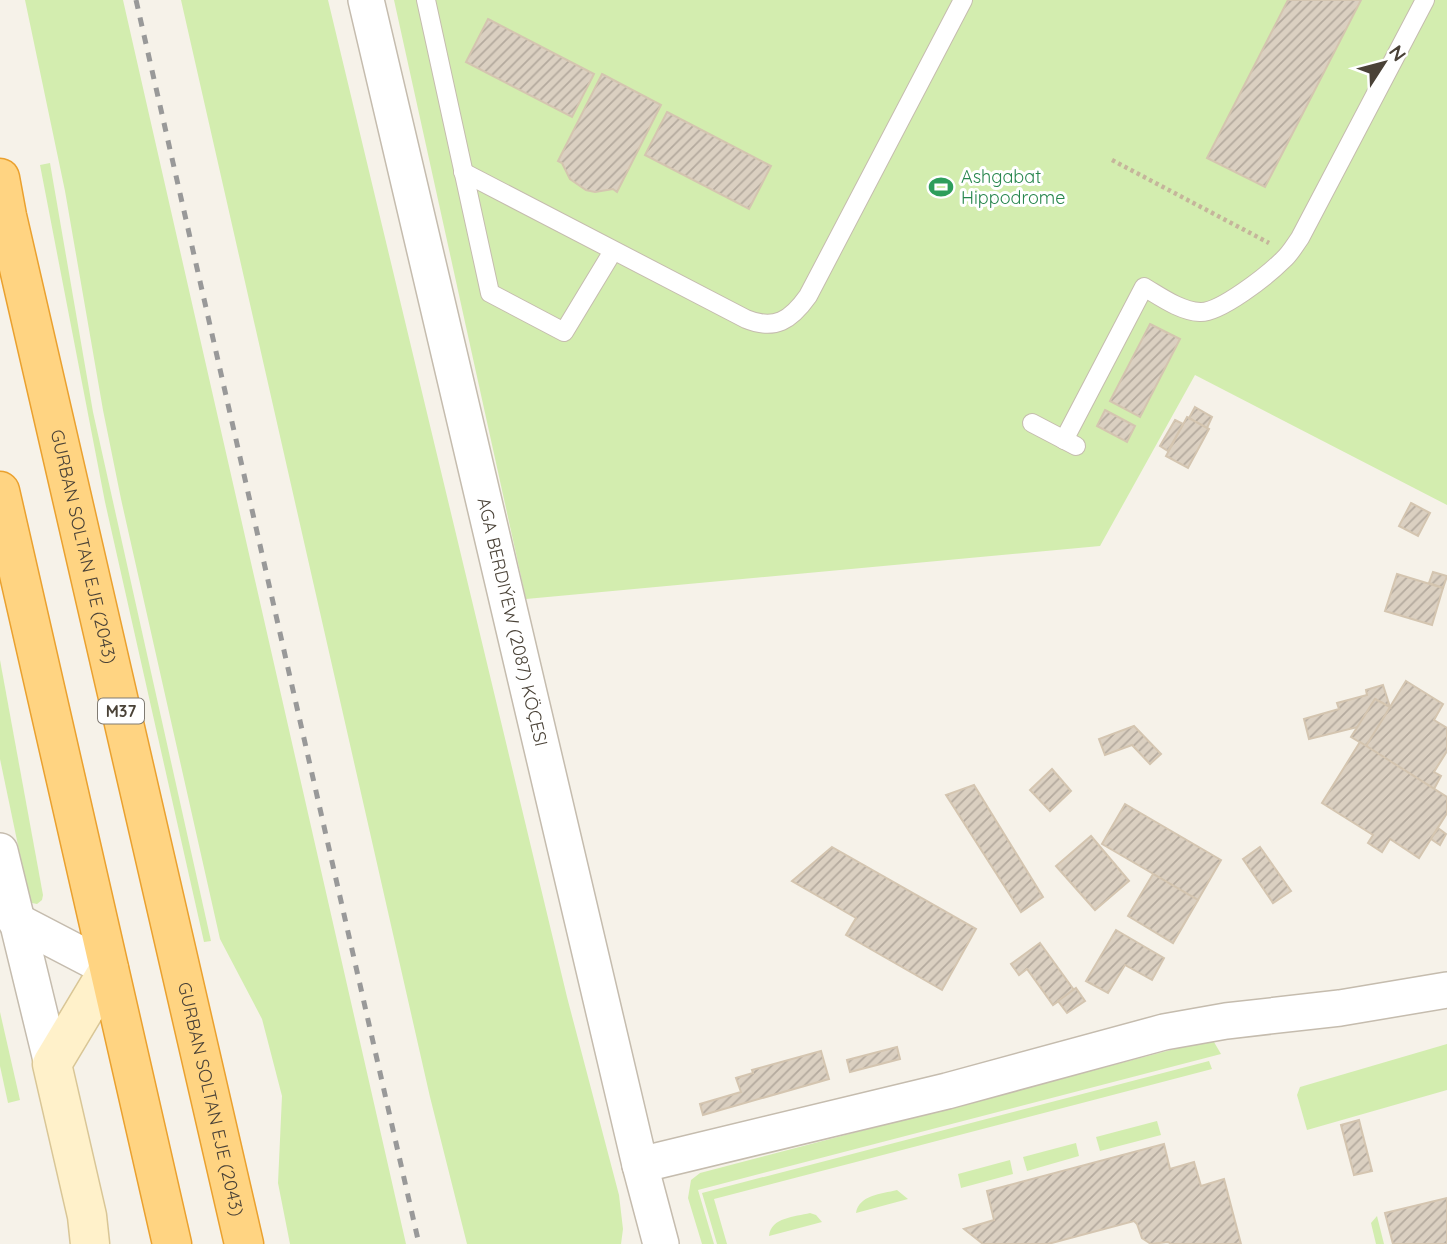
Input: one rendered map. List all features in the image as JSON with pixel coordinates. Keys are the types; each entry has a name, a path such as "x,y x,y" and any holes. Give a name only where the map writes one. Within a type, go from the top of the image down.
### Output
{"highway":[{"name":"GURBAN SOLTAN EJE (2043)","path":"0,178 244,1244"},
{"path":"0,491 172,1244"}],"main road":[{"path":"90,1244 87,1216 52,1064 108,969"}],"street":[{"name":"AGA BERDIÝEW (2087) KÖÇESI","path":"366,0 640,1165 661,1244"},
{"path":"0,851 52,1064"},
{"path":"15,920 108,969"},
{"path":"640,1165 947,1091 1164,1032 1447,990"}],"lane":[{"path":"426,0 490,293 564,332 613,251"},
{"path":"463,172 760,324 769,325 787,319 808,296 963,0"},
{"path":"1032,423 1070,443 1144,287 1182,308 1200,312 1211,311 1231,300 1289,253 1300,238 1425,0"}],"path":[{"path":"1112,160 1289,253"}],"green space":[{"path":"25,0 123,0 406,1244 290,1244 278,1183 282,1096 262,1019 220,939 121,499 65,191"},
{"path":"181,0 328,0 567,997 619,1195 623,1229 621,1244 467,1244 430,1097"},
{"name":"Ashgabat Hippodrome","path":"394,0 1447,0 1447,505 1195,375 1100,546 526,599"},
{"path":"50,163 93,412 211,941 204,942 105,502 40,165"},
{"path":"0,660 43,895 37,904 32,903 29,898 0,759"},
{"path":"0,1012 20,1100 8,1103 0,1066"},
{"path":"1205,1041 1214,1042 1221,1054 698,1190 714,1244 702,1244 688,1198 691,1180 700,1173"},
{"path":"1447,1044 1447,1090 1307,1130 1297,1095 1300,1087"},
{"path":"1209,1061 1212,1069 714,1199 727,1244 717,1244 702,1193"},
{"path":"1157,1121 1161,1135 1100,1151 1096,1137"},
{"path":"1076,1143 1079,1156 1027,1171 1023,1157"},
{"path":"1010,1160 1013,1174 961,1188 958,1174"},
{"path":"897,1190 908,1199 856,1213 861,1202 866,1199"},
{"path":"810,1213 822,1222 769,1236 779,1221"},
{"path":"1377,1216 1384,1244 1376,1244 1371,1223"}],"building":[{"path":"1288,0 1361,0 1265,187 1207,158"},
{"path":"488,19 594,74 572,117 466,62"},
{"path":"602,74 661,105 617,192 613,189 595,192 586,190 570,179 562,163 558,161"},
{"path":"667,112 771,166 749,209 645,155"},
{"path":"1150,324 1180,339 1140,417 1110,401"},
{"path":"1195,407 1212,417 1207,428 1189,418"},
{"path":"1105,410 1135,426 1127,442 1097,426"},
{"path":"1187,417 1209,429 1188,468 1166,456"},
{"path":"1175,420 1183,424 1168,451 1160,446"},
{"path":"1411,503 1430,513 1418,536 1399,526"},
{"path":"1433,572 1447,576 1443,588 1429,583"},
{"path":"1397,574 1443,588 1432,625 1385,611"},
{"path":"1406,681 1443,704 1434,720 1447,728 1447,751 1434,772 1441,776 1434,789 1366,746"},
{"path":"1383,685 1390,707 1375,699 1358,727 1309,739 1304,719 1339,709 1337,703 1367,695 1366,690"},
{"path":"1375,699 1390,707 1366,746 1351,737"},
{"path":"1134,726 1161,754 1150,764 1132,745 1105,755 1099,739"},
{"path":"1360,742 1447,797 1447,813 1419,858 1390,839 1382,852 1368,843 1373,835 1322,803"},
{"path":"1052,769 1071,791 1050,811 1030,790"},
{"path":"974,785 1043,897 1021,912 946,795"},
{"path":"1125,804 1221,860 1198,900 1102,844"},
{"path":"1438,828 1446,834 1440,845 1431,839"},
{"path":"1091,836 1129,881 1095,910 1056,866"},
{"path":"832,847 976,929 942,990 846,935 856,918 792,881"},
{"path":"1260,847 1291,891 1273,903 1243,859"},
{"path":"1153,874 1198,900 1173,943 1128,916"},
{"path":"1116,930 1164,958 1152,980 1125,965 1108,993 1086,981"},
{"path":"1040,943 1074,990 1053,1005 1027,969 1019,975 1011,964"},
{"path":"1076,988 1085,1001 1067,1013 1058,1001"},
{"path":"897,1047 900,1059 850,1072 847,1060"},
{"path":"821,1051 829,1079 703,1115 700,1104 741,1092 736,1078 753,1073 752,1070"},
{"path":"1359,1120 1372,1171 1354,1175 1341,1125"},
{"path":"1164,1144 1170,1169 1194,1162 1201,1186 1224,1179 1241,1244 1151,1244 1142,1238 1134,1221 1048,1244 983,1244 964,1229 994,1220 987,1191"},
{"path":"1447,1198 1447,1244 1393,1244 1385,1213"}],"railway":[{"path":"136,0 419,1244"}],"place":[{"name":"Ashgabat Hippodrome","path":"941,187"}]}
